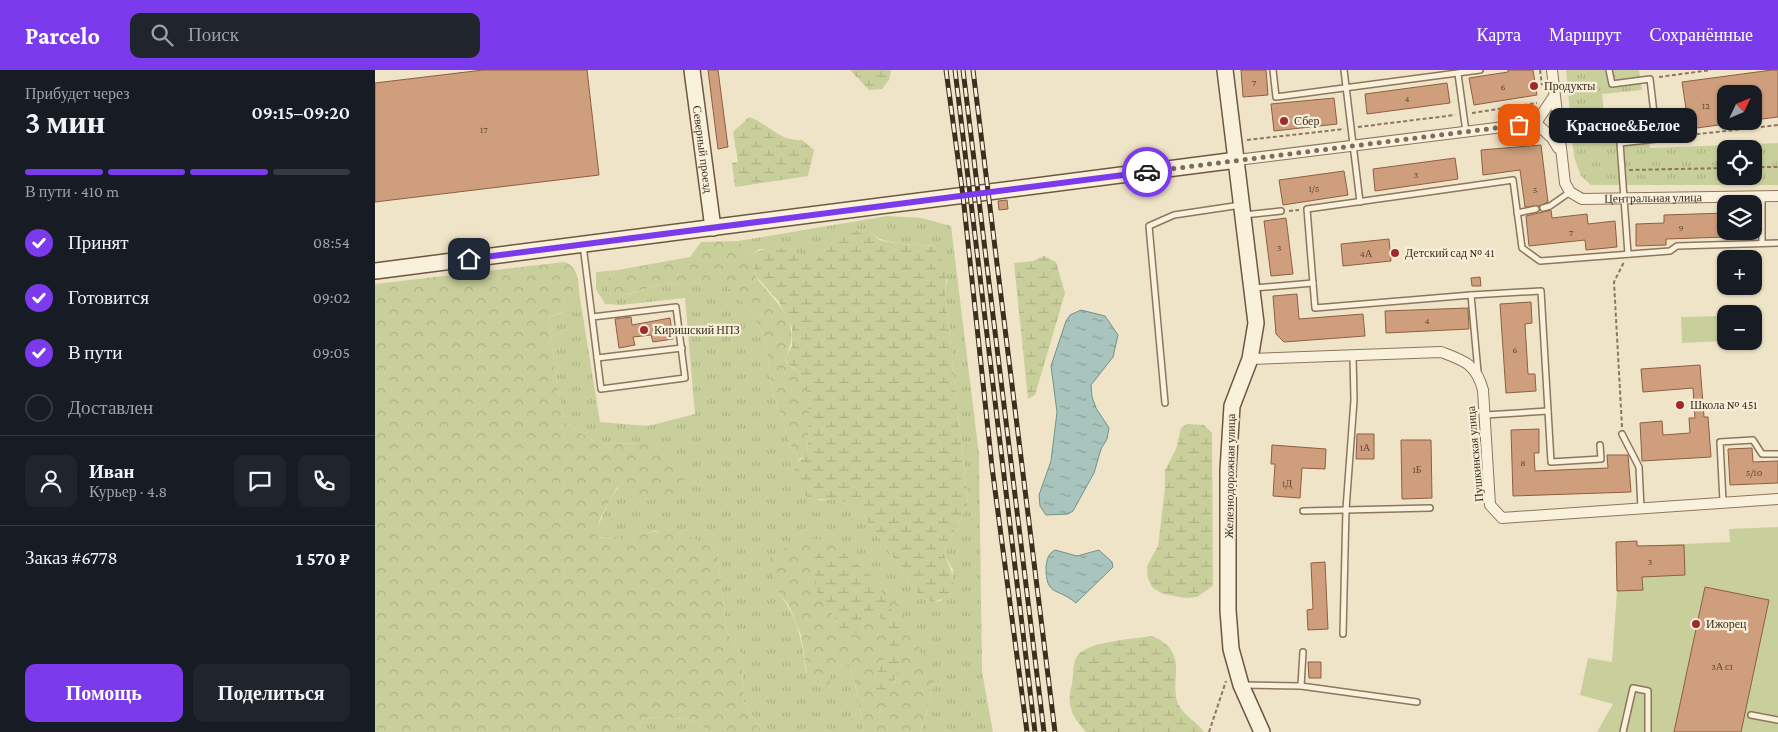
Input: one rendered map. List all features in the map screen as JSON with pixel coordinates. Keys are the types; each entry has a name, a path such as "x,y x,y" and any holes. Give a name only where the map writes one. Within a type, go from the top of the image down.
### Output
{"street":[{"name":"Северный проезд","path":"692,70 713,228"},
{"name":"Железнодорожная улица","path":"1225,70 1256,323 1250,359 1232,406 1229,452 1229,610 1231,649 1241,685 1262,732"},
{"path":"1552,70 1565,183 1570,192"},
{"path":"375,271 1536,123 1554,96"},
{"path":"1536,123 1552,138 1561,152"},
{"name":"Центральная улица","path":"1570,192 1582,199 1717,197"},
{"name":"Центральная улица","path":"1762,196 1778,196"},
{"path":"1250,359 1441,352 1459,359 1478,372"},
{"name":"Пушкинская улица","path":"1478,372 1483,390 1490,504 1502,518 1778,499"}],"lane":[{"path":"1273,70 1277,97 1345,90 1480,70"},
{"path":"1344,70 1360,202"},
{"path":"1609,70 1612,84 1650,79 1657,139 1621,142 1628,254"},
{"path":"1458,74 1467,132"},
{"path":"1600,445 1601,459 1551,462 1541,291 1315,308 1307,209 1513,180 1521,248 1540,261 1670,251 1677,246 1778,243"},
{"path":"1543,208 1550,206 1570,192"},
{"path":"1762,196 1763,243"},
{"path":"1517,212 1536,209"},
{"path":"1165,403 1149,226 1174,215 1243,210 1281,212"},
{"path":"583,244 592,318 601,389 685,378 676,307 592,318"},
{"path":"1252,288 1313,282"},
{"path":"1471,295 1478,372"},
{"path":"597,358 681,348"},
{"path":"1343,634 1346,509 1354,400 1353,356"},
{"path":"1485,415 1548,411"},
{"path":"1622,434 1639,467 1641,508"},
{"path":"1723,502 1720,442 1753,440 1762,454 1778,454"},
{"path":"1303,511 1429,508"},
{"path":"1301,686 1303,652"},
{"path":"1241,685 1301,686 1417,702"},
{"path":"1623,732 1633,688 1648,691 1649,732"},
{"path":"1751,715 1778,720"}],"path":[{"path":"1540,70 1542,86"},
{"path":"1650,79 1711,70"},
{"path":"1244,140 1464,114 1544,102"},
{"path":"1657,139 1778,126"},
{"path":"1762,167 1778,167"},
{"path":"1622,170 1717,168"},
{"path":"1281,212 1307,209"},
{"path":"1622,434 1614,282 1628,254"},
{"path":"1209,732 1221,692 1235,663"}],"green space":[{"path":"850,70 891,70 889,80 882,89 869,90"},
{"path":"1566,70 1639,70 1642,90 1602,94 1606,131 1648,128 1650,148 1717,145 1717,185 1591,185 1581,176 1574,157"},
{"path":"749,117 780,135 794,140 802,140 814,150 808,176 735,187 732,163 738,162 733,132"},
{"path":"1778,143 1778,185 1762,185 1762,144"},
{"path":"887,216 922,218 951,226 979,455 982,672 993,732 921,732 934,683 775,588 789,609 798,628 806,673 831,674 849,663 864,732 762,732 743,700 742,655 727,632 717,549 656,531 617,538 595,537 611,498 651,444 596,443 566,423 557,386 549,317 566,310 580,298 600,422 648,426 695,414 685,298 621,305 605,304 596,289 596,272 618,270 606,280 611,295 627,295 662,284 723,281 750,310 765,337 773,393 792,449 800,458 795,471 797,484 805,493 819,500 839,499 850,503 860,510 919,595 932,602 940,601 951,591 953,570 943,553 968,504 945,293 947,281 934,246 885,241 871,233 839,235 815,261 791,252 760,249 750,256 738,241"},
{"path":"851,230 871,233 880,240 892,243 934,246 945,268 945,293 968,504 943,553 953,576 952,589 942,599 932,602 919,595 860,510 848,503 811,499 801,490 795,477 796,465 807,456 809,413 806,391 798,372 785,359 792,346 792,328 779,302 756,276 750,256 758,251 774,248 790,251 815,261 839,235"},
{"path":"738,241 750,256 757,278 780,306 790,324 790,346 785,359 798,372 807,391 809,424 807,456 800,458 792,449 773,393 765,337 750,310 723,282 662,284 626,295 611,295 606,280 618,270 690,257 701,242"},
{"path":"1044,256 1056,262 1065,293 1035,395 1028,399 1014,263 1033,261"},
{"path":"564,262 569,264 576,272 580,298 570,308 549,317 557,386 566,423 596,443 651,444 688,469 679,498 638,501 617,487 600,519 596,537 671,532 695,539 717,549 727,632 742,655 743,700 762,732 712,732 687,719 644,717 635,732 375,732 375,284"},
{"path":"1717,316 1717,341 1682,343 1681,317"},
{"path":"1187,424 1204,425 1212,433 1213,586 1197,597 1186,598 1163,594 1153,588 1148,579 1147,566 1158,546 1165,489 1165,470 1176,449 1181,428"},
{"name":"Ижорец","path":"1778,527 1778,732 1597,732 1613,704 1580,695 1588,658 1612,662 1617,591 1616,542 1637,541 1638,546 1730,542 1729,529"},
{"path":"800,538 841,541 876,572 906,618 934,683 921,732 864,732 849,663 831,674 829,691 808,681 801,635 789,606 775,588 770,558","holes":["873,577 898,621 902,656 893,685 873,682 890,646 881,618 863,615 853,645"]},
{"path":"822,550 842,552 873,577 898,621 902,656 893,685 875,699 873,682 890,646 881,618 863,615 852,645 817,592 813,559"},
{"path":"1152,636 1164,643 1172,651 1176,669 1176,698 1180,707 1204,732 1086,732 1074,716 1070,705 1070,692 1076,658 1081,652 1099,644"},
{"path":"644,717 687,719 712,732 635,732"}],"water":[{"path":"1081,310 1105,316 1118,335 1113,357 1091,385 1092,397 1096,408 1109,428 1107,439 1101,449 1094,473 1073,511 1068,514 1046,515 1040,506 1039,495 1051,461 1057,412 1051,366 1066,321 1070,315"},
{"path":"1055,550 1077,556 1099,550 1112,562 1113,567 1076,603 1054,590 1048,583 1047,562 1049,555"}],"building":[{"path":"483,70 587,70 599,175 375,202 375,83"},
{"path":"708,70 718,70 728,147 718,149"},
{"path":"1241,70 1266,70 1268,95 1243,97"},
{"path":"1508,70 1533,70 1537,95 1474,105 1469,78 1508,72"},
{"path":"1778,70 1778,117 1763,119 1763,85 1717,85 1717,125 1689,129 1682,82"},
{"path":"1447,83 1450,103 1367,114 1365,94"},
{"path":"1334,98 1337,124 1274,131 1271,104"},
{"path":"1541,145 1548,202 1539,206 1525,207 1520,170 1483,175 1481,150"},
{"path":"1455,158 1458,179 1375,191 1373,169"},
{"path":"1344,171 1348,195 1283,205 1279,180"},
{"path":"1007,200 1008,209 999,210 998,201"},
{"path":"1551,210 1552,218 1587,214 1588,224 1615,221 1617,247 1586,250 1585,240 1529,246 1526,216"},
{"path":"1717,213 1717,237 1666,239 1666,245 1636,246 1636,224 1664,223 1664,215"},
{"path":"1286,218 1293,274 1271,276 1264,221"},
{"path":"1389,239 1391,261 1343,266 1341,244"},
{"path":"1480,277 1481,286 1472,286 1471,278"},
{"path":"1297,294 1299,319 1363,314 1365,336 1284,342 1276,334 1273,296"},
{"path":"1531,302 1532,323 1525,324 1528,374 1535,374 1536,391 1506,393 1500,304"},
{"path":"1468,308 1469,329 1386,333 1385,311"},
{"name":"Киришский НПЗ","path":"631,317 632,325 670,318 673,339 653,342 651,335 633,337 635,345 619,348 615,319"},
{"path":"1700,365 1704,417 1708,417 1711,457 1642,461 1640,423 1662,421 1663,435 1690,433 1689,418 1695,418 1693,388 1643,392 1641,369"},
{"path":"1539,429 1539,453 1534,453 1535,471 1608,468 1607,455 1628,455 1631,492 1513,496 1511,430"},
{"path":"1357,434 1374,434 1374,459 1356,459"},
{"path":"1401,440 1431,440 1432,498 1402,499"},
{"path":"1272,445 1326,449 1325,469 1302,468 1300,498 1273,496 1275,464 1271,464"},
{"path":"1752,448 1753,462 1778,461 1778,483 1730,485 1728,449"},
{"path":"1637,541 1637,546 1684,545 1685,575 1642,577 1643,590 1617,591 1616,542"},
{"path":"1325,562 1328,629 1308,630 1307,610 1313,609 1311,563"},
{"path":"1705,587 1769,600 1741,732 1674,732"},
{"path":"1308,662 1321,662 1321,678 1309,678"}],"railway":[{"path":"946,70 963,196 992,467 1027,732"},
{"path":"955,70 1035,732"},
{"path":"963,70 1044,732"},
{"path":"973,70 1055,732"}],"way so far":[{"path":"1147,172 1519,125"}],"place":[{"name":"Продукты","path":"1534,86"},
{"name":"Сбер","path":"1284,121"},
{"name":"Красное&Белое","path":"1519,125"},
{"name":"Детский сад № 41","path":"1395,253"},
{"name":"Киришский НПЗ","path":"644,330"},
{"name":"Школа № 451","path":"1680,405"},
{"name":"Ижорец","path":"1696,624"}],"route":[{"path":"469,259 1147,172"}]}
